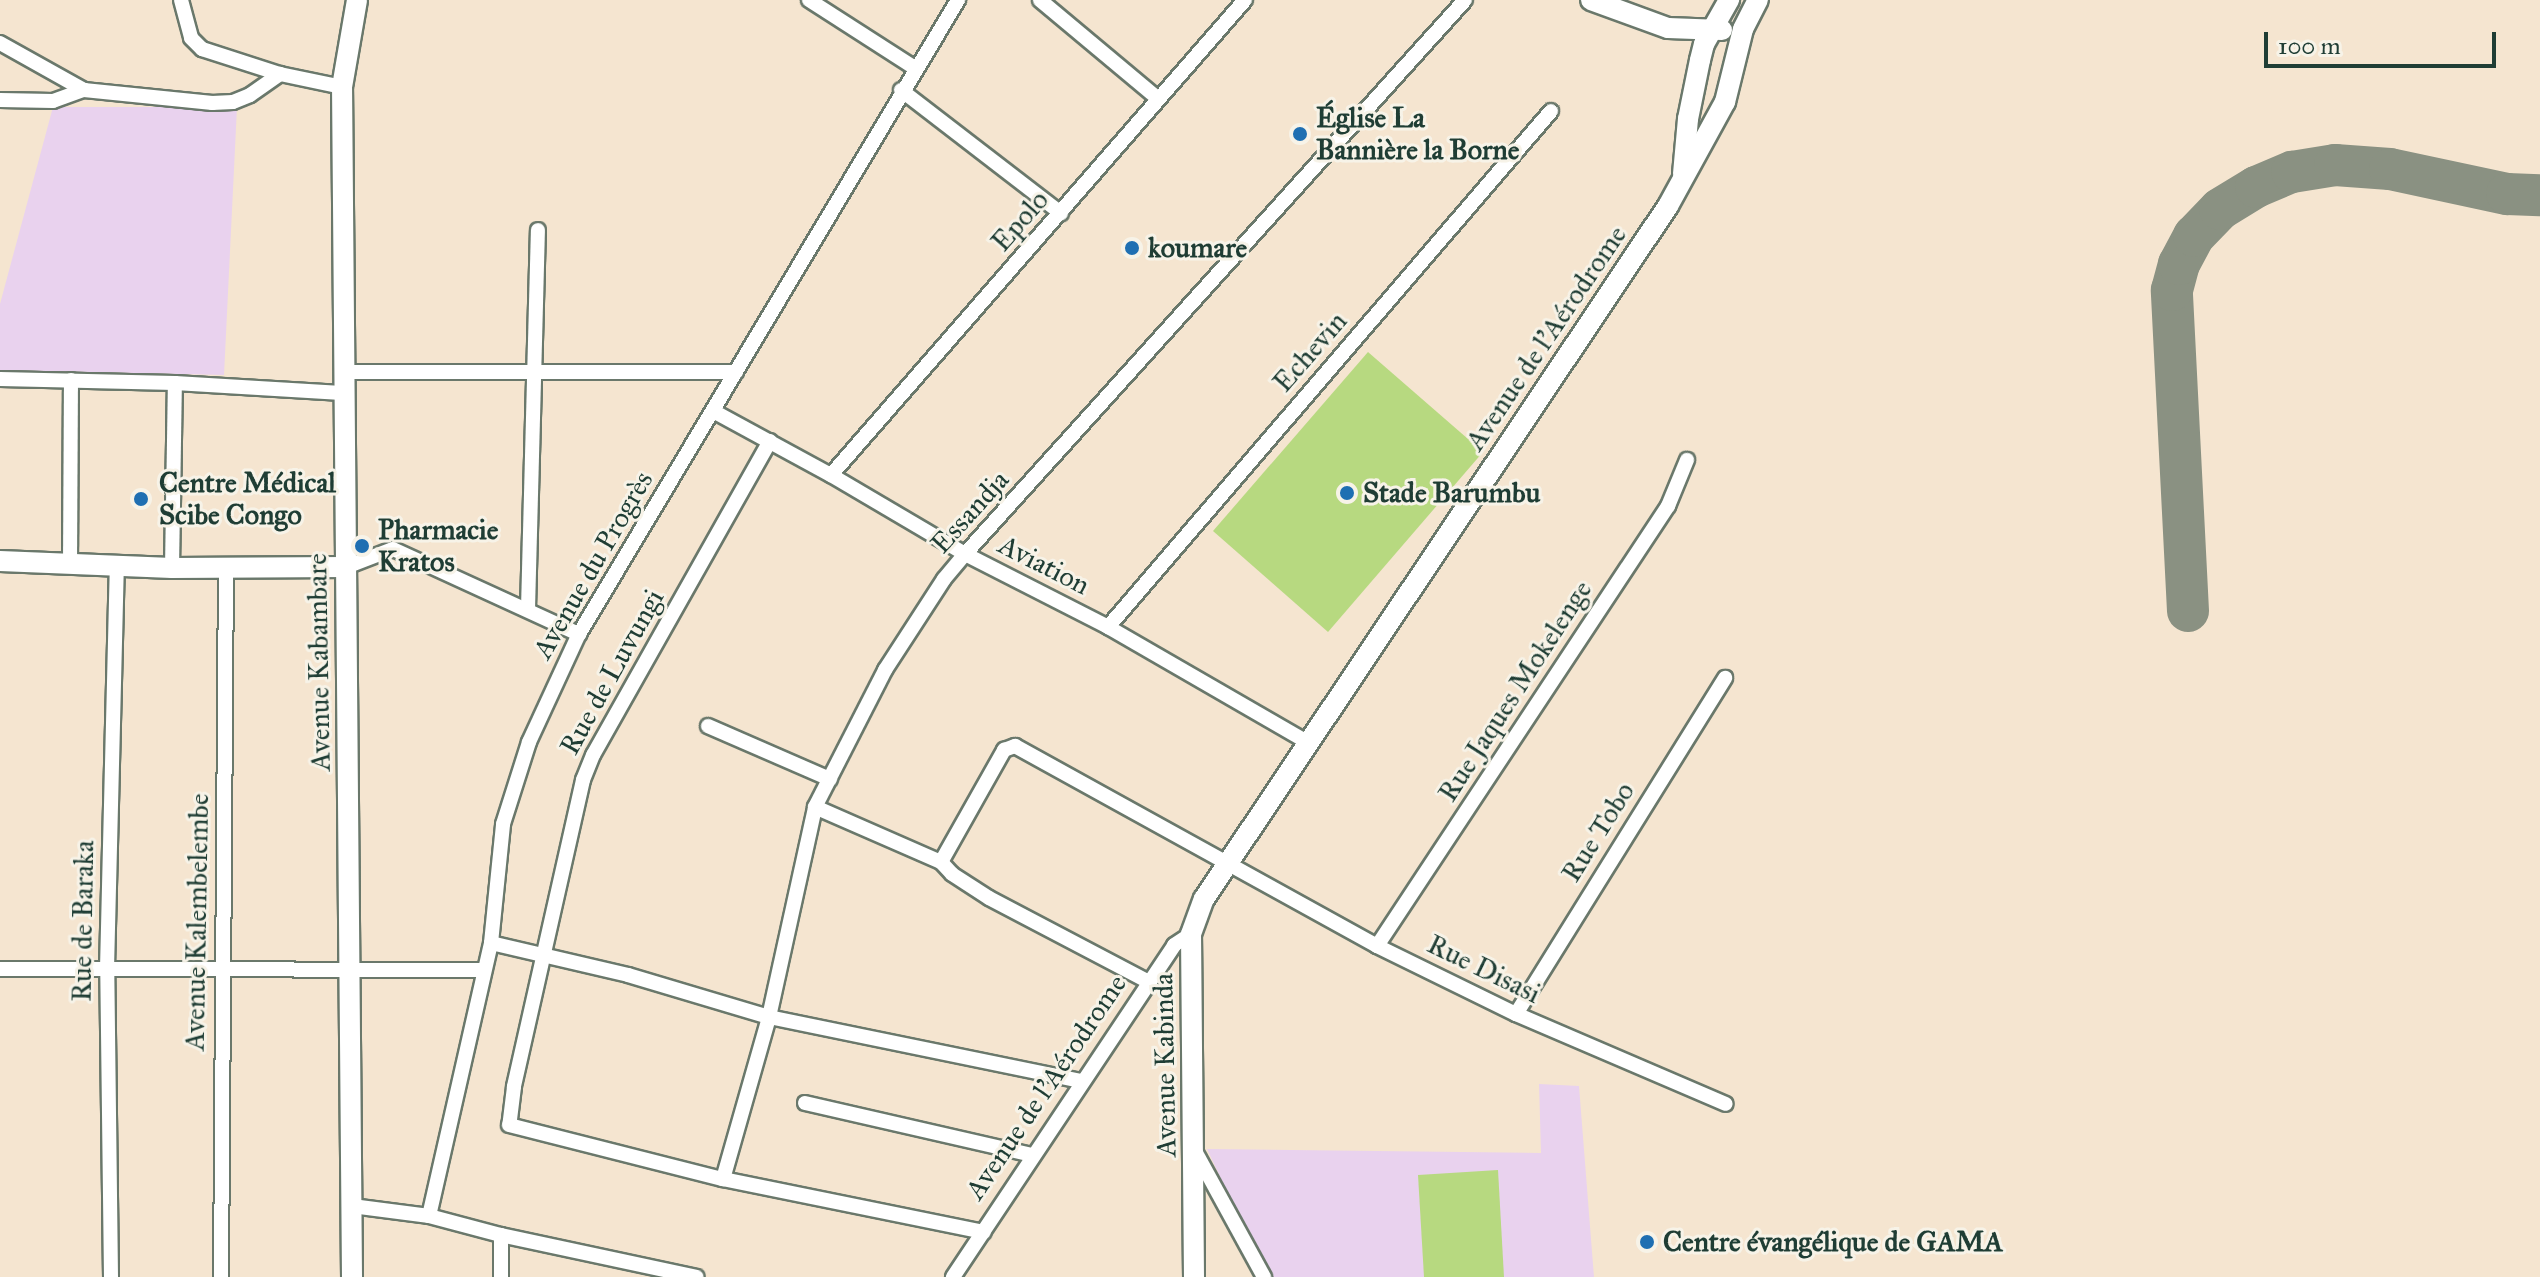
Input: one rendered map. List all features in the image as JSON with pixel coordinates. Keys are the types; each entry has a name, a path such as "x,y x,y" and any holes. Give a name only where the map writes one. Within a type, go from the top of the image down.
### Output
{"street":[{"path":"181,0 191,38 202,49 280,74 342,87"},
{"name":"Avenue Kabambare","path":"352,1277 342,393 342,87 357,0"},
{"path":"809,0 915,68"},
{"name":"Avenue du Progrès","path":"429,1216 491,943 503,824 529,742 579,634 901,90 958,0"},
{"path":"1040,0 1157,98"},
{"name":"Epolo","path":"831,475 1245,0"},
{"name":"Essandja","path":"723,1179 769,1017 815,807 885,670 944,579 965,554 1465,0"},
{"path":"1591,0 1668,28 1743,29"},
{"path":"1682,182 1696,73 1712,30 1729,0"},
{"name":"Avenue de l’Aérodrome","path":"1229,861 1682,182 1727,98 1743,29 1758,0"},
{"path":"0,43 84,90 212,103 233,102 250,95 280,74"},
{"path":"0,100 53,101 84,90"},
{"path":"901,90 1061,213"},
{"name":"Echevin","path":"1108,627 1551,111"},
{"path":"528,609 537,374 538,230"},
{"path":"343,372 736,372"},
{"path":"0,379 175,383 342,393"},
{"path":"70,565 71,380"},
{"path":"172,568 175,383"},
{"name":"Aviation","path":"713,411 831,475 965,554 1108,627 1309,743"},
{"name":"Rue de Luvungi","path":"723,1179 513,1128 508,1119 583,780 593,755 770,441"},
{"name":"Rue Jaques Mokelenge","path":"1377,946 1668,506 1687,460"},
{"path":"0,561 172,568 346,567 393,549 579,634"},
{"name":"Rue de Baraka","path":"111,1277 107,969 117,566"},
{"name":"Avenue Kalembelembe","path":"221,1277 226,567"},
{"name":"Rue Tobo","path":"1516,1014 1725,678"},
{"path":"708,726 830,779"},
{"name":"Rue Disasi","path":"941,862 1004,750 1015,746 1229,861 1377,946 1516,1014 1726,1104"},
{"path":"815,807 941,862 989,898 1149,982"},
{"name":"Avenue Kabinda","path":"1194,1277 1191,934 1204,899 1229,861"},
{"name":"Avenue de l’Aérodrome","path":"953,1277 1174,945 1191,934"},
{"path":"491,943 636,977 769,1017 1082,1081"},
{"path":"0,969 484,970"},
{"path":"805,1103 1032,1155"},
{"path":"1195,1151 1264,1277"},
{"path":"723,1179 984,1232"},
{"path":"352,1206 429,1216 645,1272 697,1277"},
{"path":"501,1235 501,1277"}],"shaded area":[{"path":"53,107 237,107 224,375 0,370 0,304"},
{"path":"1539,1084 1579,1086 1594,1277 1267,1277 1207,1149 1541,1153"}],"green space":[{"name":"Stade Barumbu","path":"1368,352 1483,452 1328,632 1213,531"},
{"path":"1498,1170 1504,1277 1424,1277 1418,1175"}],"taxiway":[{"path":"2188,611 2172,290 2179,264 2194,236 2220,209 2256,187 2292,172 2335,165 2390,169 2507,194 2540,195"}],"place":[{"name":"Église La Bannière la Borne","path":"1300,134"},
{"name":"koumare","path":"1132,248"},
{"name":"Stade Barumbu","path":"1347,493"},
{"name":"Centre Médical Scibe Congo","path":"141,499"},
{"name":"Pharmacie Kratos","path":"362,546"},
{"name":"Centre évangélique de GAMA","path":"1647,1242"}]}
